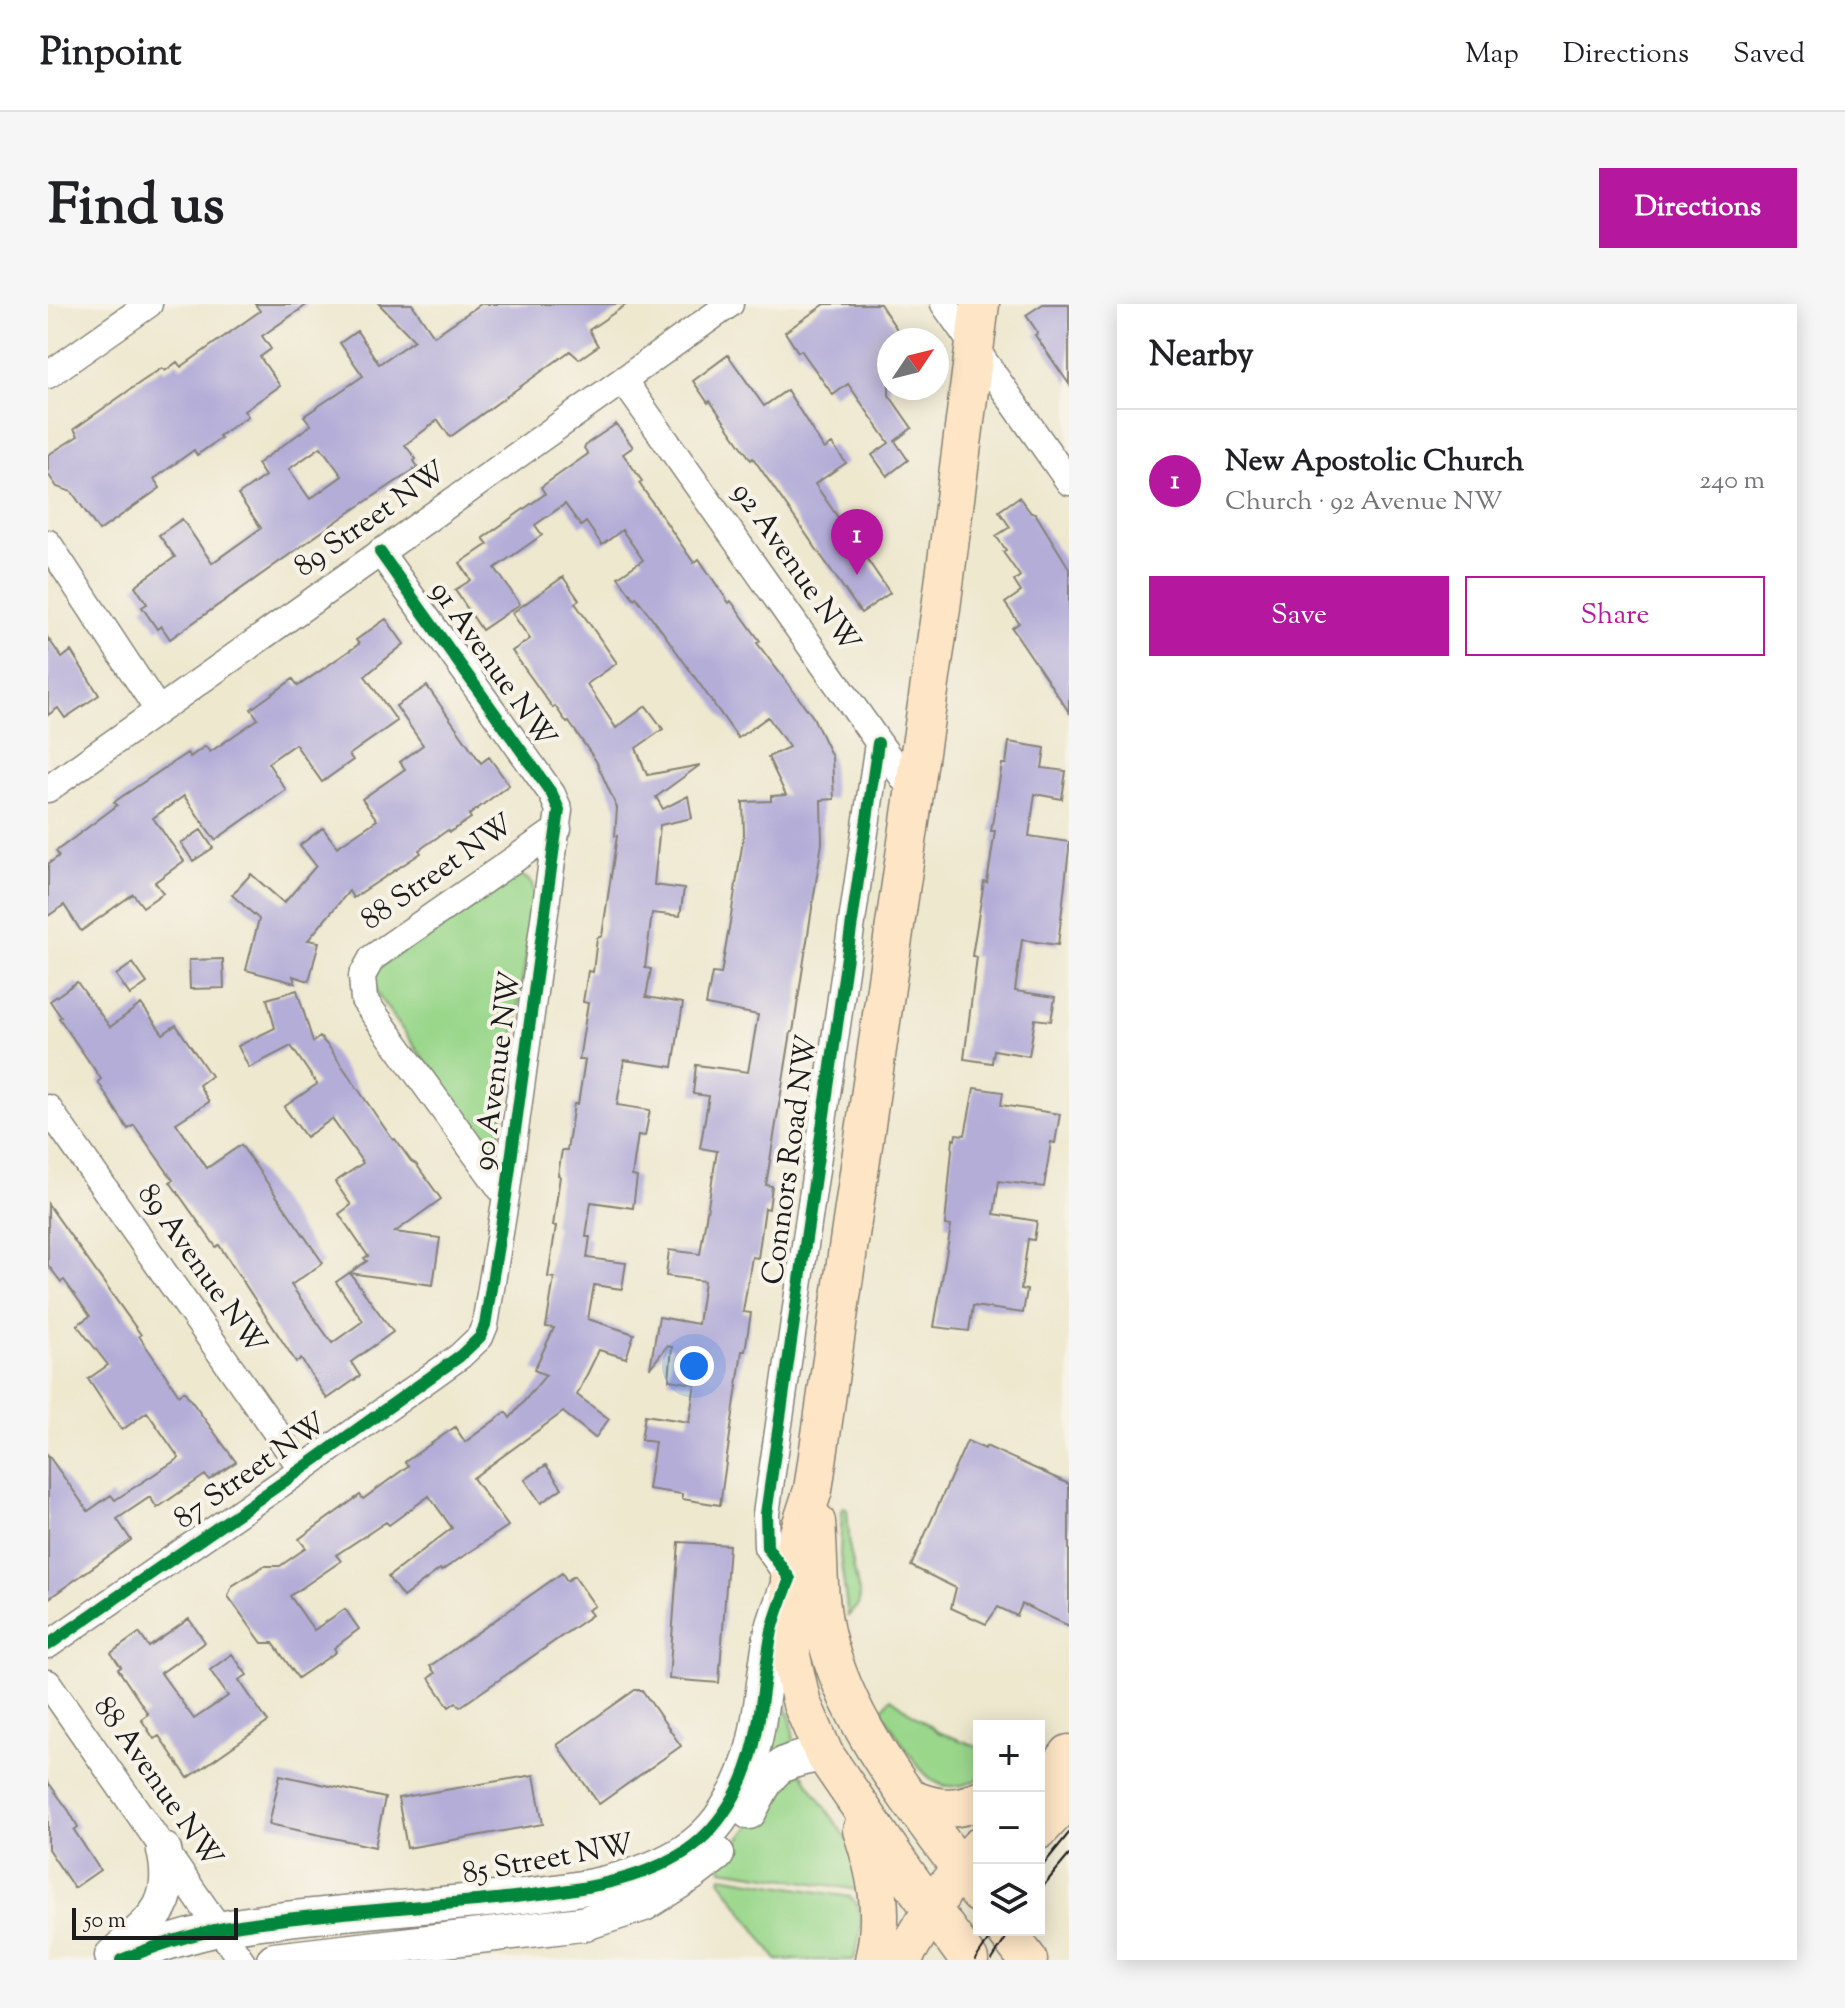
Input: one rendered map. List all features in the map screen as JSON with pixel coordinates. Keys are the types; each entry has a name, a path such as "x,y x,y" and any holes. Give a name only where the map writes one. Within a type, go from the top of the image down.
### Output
{"main road":[{"path":"874,1960 880,1918 877,1881 850,1793 824,1754 797,1688 789,1629 790,1579 796,1542 813,1490 914,793 980,304"},
{"path":"813,1490 820,1604 836,1669 864,1731 966,1887 955,1953"},
{"path":"789,1629 803,1664 837,1725 966,1887"},
{"path":"1045,1765 1069,1753"},
{"path":"1045,1775 1069,1753"},
{"path":"1042,1792 1069,1753"},
{"path":"850,1793 966,1887"},
{"path":"1045,1824 1069,1798"},
{"path":"911,1799 929,1807 942,1808 973,1803"},
{"path":"902,1960 966,1887"},
{"path":"1010,1936 1028,1960"}],"street":[{"path":"48,375 149,304"},
{"name":"89 Street NW","path":"48,789 730,304"},
{"path":"944,304 1069,482"},
{"name":"92 Avenue NW","path":"623,380 914,793"},
{"path":"48,543 158,710"},
{"name":"91 Avenue NW","path":"380,552 552,794 559,820"},
{"name":"Connors Road NW","path":"790,1579 767,1547 766,1514 878,743"},
{"name":"88 Street NW","path":"362,976 372,958 559,820"},
{"name":"90 Avenue NW","path":"480,1337 485,1325 506,1196 559,820"},
{"name":"90 Avenue NW","path":"362,976 364,1000 506,1196"},
{"name":"89 Avenue NW","path":"48,1108 302,1469"},
{"name":"87 Street NW","path":"48,1645 302,1469 460,1356 480,1337"},
{"name":"85 Street NW","path":"121,1960 219,1928 564,1890 647,1871 678,1856 715,1826 734,1797 749,1764 759,1725 771,1634 790,1579"},
{"name":"88 Avenue NW","path":"48,1683 241,1960"},
{"name":"85 Street NW","path":"274,1960 336,1956 582,1924 644,1904 709,1862 725,1846 778,1766 794,1759 824,1754"},
{"path":"107,1960 159,1911 169,1886 164,1850"}],"green space":[{"path":"520,875 530,882 535,895 496,1160 377,994 373,981 378,968 511,876"},
{"path":"844,1507 847,1510 850,1550 860,1598 848,1616 840,1555"},
{"path":"776,1670 792,1724 794,1742 760,1758"},
{"path":"891,1698 938,1732 973,1745 973,1781 945,1786 929,1777 914,1761 883,1708"},
{"path":"802,1773 853,1848 866,1891 722,1869 720,1864 750,1826 776,1779"},
{"path":"721,1876 850,1897 860,1910 861,1918 854,1960 777,1960 720,1879"}],"building":[{"path":"255,304 308,304 262,336 271,349 260,357 280,386 244,411 248,416 219,436 221,438 197,455 194,450 154,479 160,488 99,531 72,492 57,487 48,474 48,455 78,436 74,429 141,382 177,362 181,367 260,311"},
{"path":"379,304 412,304 434,336 481,304 627,304 589,330 598,346 579,359 570,351 450,437 438,420 405,445 418,467 170,639 161,626 157,629 142,607 147,604 135,586 175,557 159,535 182,519 212,563 261,528 238,495 265,476 257,464 311,425 304,416 363,376 340,343 357,331 379,364 414,340","holes":["321,447 342,476 310,499 289,469"]},
{"path":"825,304 880,304 896,328 877,328 877,400 892,400 912,428 895,441 908,460 887,476 872,455 889,443 848,384 833,395 785,332"},
{"path":"1043,304 1069,304 1069,384 1035,335 1038,333 1026,315"},
{"path":"728,355 764,406 787,390 824,449 832,444 846,463 815,484 852,538 855,535 890,593 861,613 753,458 751,460 693,381"},
{"path":"616,424 633,447 623,454 642,481 639,483 694,563 699,559 760,641 757,643 813,717 832,757 834,799 821,800 822,843 766,1185 772,1186 769,1209 765,1208 758,1258 752,1257 743,1312 751,1313 745,1351 742,1351 720,1505 682,1499 682,1494 648,1489 655,1442 641,1440 645,1415 689,1422 695,1384 669,1380 672,1347 667,1346 650,1368 659,1317 698,1324 704,1281 666,1276 669,1250 700,1254 717,1151 700,1148 709,1096 693,1094 696,1065 748,1072 758,1015 706,1005 712,973 721,974 744,834 743,802 771,801 771,796 786,795 768,757 789,747 768,717 738,738 662,631 618,577 643,560 622,530 602,545 586,522 581,526 565,504 535,525 542,535 495,568 520,604 482,630 455,590 471,580 460,563 488,544 483,538 545,494 541,487 588,454 584,448 588,443"},
{"path":"1019,497 1031,513 1035,513 1069,568 1069,712 1012,628 1019,623 1005,603 1021,592 1014,581 1020,576 996,536 1010,527 999,511"},
{"path":"563,577 579,600 575,603 617,663 587,684 616,728 646,706 663,729 636,748 647,775 700,765 656,797 663,809 688,796 692,818 660,825 654,885 684,889 680,916 652,913 645,968 651,969 646,997 683,1003 673,1067 624,1060 617,1105 650,1110 645,1136 638,1135 632,1176 637,1177 633,1208 591,1202 586,1237 590,1237 587,1258 626,1263 622,1289 594,1285 588,1319 634,1334 626,1358 599,1350 577,1395 609,1419 595,1438 563,1412 473,1478 508,1526 440,1569 403,1597 388,1577 452,1528 429,1496 389,1525 386,1522 336,1555 341,1561 290,1596 314,1630 345,1609 359,1629 334,1648 336,1652 298,1678 273,1643 262,1643 228,1596 232,1586 264,1566 280,1566 306,1548 299,1539 360,1495 363,1499 408,1466 405,1462 455,1427 465,1442 506,1412 510,1418 546,1375 534,1370 554,1328 546,1327 554,1278 548,1277 556,1226 553,1226 558,1175 562,1150 567,1150 574,1104 578,1104 585,1060 579,1060 588,1003 583,1002 588,971 593,972 597,938 602,936 617,836 617,808 596,761 512,651 530,639 512,613"},
{"path":"386,619 404,644 365,676 397,721 349,755 353,760 322,782 295,744 268,763 286,790 215,840 184,796 153,818 184,861 155,882 163,893 143,907 133,894 81,931 64,905 48,916 48,864 59,856 56,851 117,805 114,802 187,753 190,757 205,746 210,752 258,719 251,709 293,679 298,686 359,644 356,640"},
{"path":"48,638 62,658 71,651 99,695 65,718 58,708 48,715"},
{"path":"427,686 481,763 489,757 509,785 469,815 471,818 419,850 421,853 353,898 349,891 308,940 319,942 309,981 293,976 295,983 246,970 259,919 232,895 251,874 284,903 316,866 300,845 323,828 337,847 377,820 362,799 405,769 400,762 423,745 396,706"},
{"path":"1009,742 1045,748 1042,768 1066,771 1062,799 1035,794 1029,836 1069,842 1069,849 1058,945 1022,940 1015,991 1055,997 1051,1021 1035,1019 1029,1056 994,1050 992,1063 964,1059 977,957 972,956 984,882 987,883 995,831 991,831 1002,764 1006,764"},
{"path":"201,830 213,848 193,861 181,843"},
{"path":"223,959 224,988 190,989 189,960"},
{"path":"133,963 147,983 130,995 116,975"},
{"path":"77,982 110,1027 141,1004 163,1034 176,1025 211,1076 199,1085 209,1102 176,1123 207,1168 241,1145 323,1263 291,1285 332,1343 363,1321 336,1282 367,1261 364,1258 368,1256 339,1214 351,1205 335,1182 363,1163 332,1119 306,1137 284,1107 317,1084 291,1046 249,1068 238,1046 275,1028 267,999 297,990 313,1042 320,1037 329,1047 393,1140 416,1164 441,1199 395,1232 440,1238 433,1285 350,1273 393,1332 351,1362 360,1376 327,1399 301,1359 296,1362 219,1245 216,1247 134,1125 128,1129 98,1082 101,1079 59,1018 50,1001"},
{"path":"974,1088 1003,1092 1001,1105 1060,1114 1055,1143 1051,1142 1044,1187 999,1181 994,1214 1037,1221 1034,1240 1028,1239 1021,1289 1027,1290 1023,1313 973,1306 969,1331 934,1327 951,1226 945,1225 953,1139 956,1134 965,1135"},
{"path":"48,1204 141,1335 179,1395 184,1391 236,1462 209,1480 205,1475 157,1508 150,1497 117,1519 131,1540 48,1599 48,1455 88,1511 111,1495 115,1500 179,1458 147,1412 122,1430 88,1379 108,1365 77,1325 90,1316 64,1280 61,1282 48,1265"},
{"path":"967,1441 985,1449 986,1446 1069,1484 1069,1626 1022,1604 1017,1616 998,1607 986,1624 951,1608 956,1588 911,1566"},
{"path":"546,1465 562,1488 541,1503 525,1480"},
{"path":"679,1542 729,1545 719,1683 669,1679"},
{"path":"562,1573 567,1581 574,1576 595,1606 588,1610 592,1615 460,1707 456,1702 449,1707 429,1678 435,1673 430,1666"},
{"path":"189,1619 205,1642 161,1673 194,1719 228,1696 210,1670 232,1654 247,1675 239,1680 268,1722 188,1778 159,1736 154,1739 141,1719 148,1714 111,1653 139,1633 149,1647"},
{"path":"635,1690 642,1690 681,1746 599,1804 557,1745"},
{"path":"280,1775 385,1798 375,1847 269,1824"},
{"path":"534,1775 543,1824 407,1848 398,1798"},
{"path":"48,1782 69,1811 78,1827 74,1830 100,1870 74,1888 48,1849"}],"tram line":[{"path":"1044,1864 1069,1833"},
{"path":"1045,1884 1069,1855"},
{"path":"975,1960 991,1936"},
{"path":"992,1960 1007,1936"}],"cycle path":[{"path":"48,1645 460,1356 480,1337 485,1325 506,1196 559,810 552,794 380,552"},
{"path":"121,1960 190,1936 243,1925 543,1894 613,1881 657,1866 686,1851 706,1834 729,1805 740,1785 754,1744 772,1629 790,1579 767,1547 766,1514 878,743"}],"place":[{"name":"New Apostolic Church","path":"857,575"}]}
